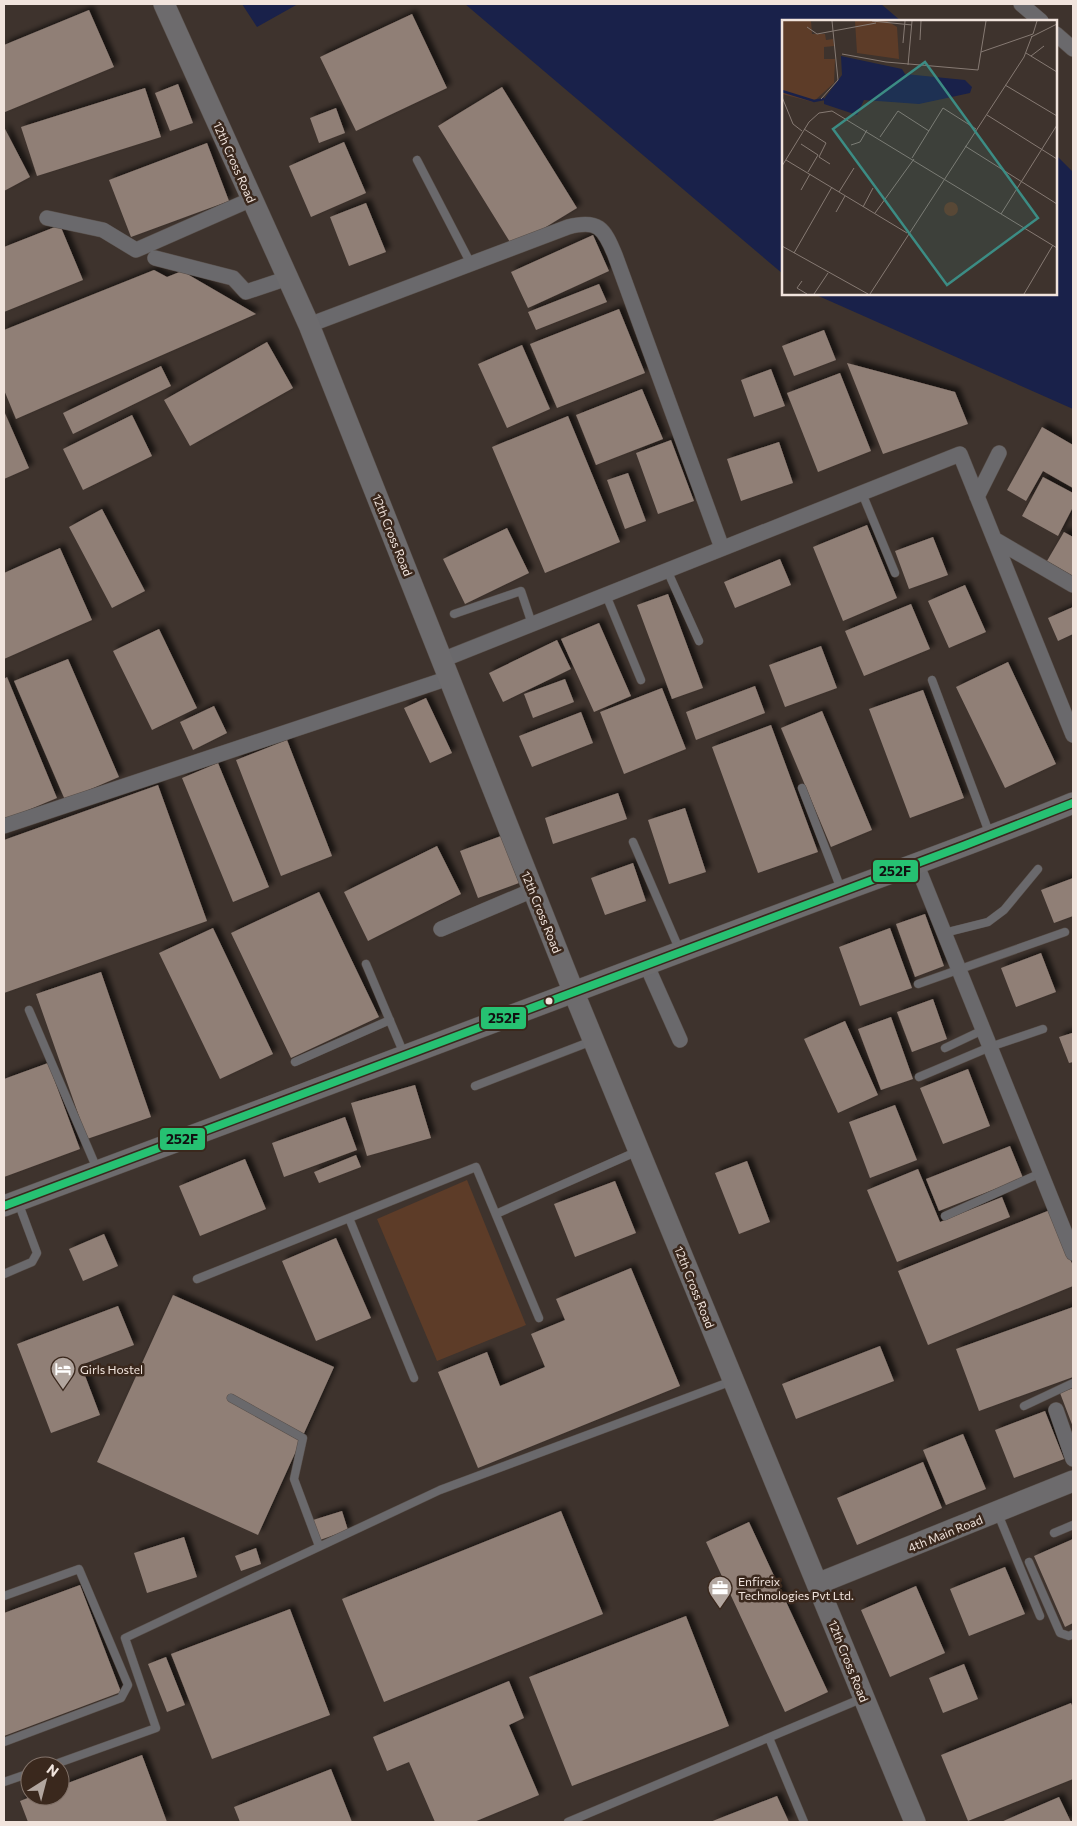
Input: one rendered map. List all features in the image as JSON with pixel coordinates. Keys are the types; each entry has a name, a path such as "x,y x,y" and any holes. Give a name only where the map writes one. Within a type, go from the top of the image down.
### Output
{"street":[{"name":"12th Cross Road","path":"164,4 309,325 574,993 915,1822"},
{"path":"1021,4 1040,20"},
{"path":"1057,35 1073,49"},
{"path":"47,218 103,230 136,250 252,199"},
{"path":"309,325 568,227 583,224 597,225 607,235 722,548"},
{"path":"155,258 233,278 246,292 288,278"},
{"path":"977,497 999,453"},
{"path":"4,826 446,669 532,624 960,454 1073,736"},
{"path":"994,539 1073,584"},
{"path":"11,1203 647,966 991,836 1073,803"},
{"path":"916,863 1073,1253"},
{"path":"441,930 533,890"},
{"path":"647,966 680,1040"},
{"path":"1056,1410 1073,1459"},
{"name":"4th Main Road","path":"817,1584 1073,1482"}],"lane":[{"path":"417,160 471,264"},
{"path":"862,493 895,573"},
{"path":"667,570 699,641"},
{"path":"454,614 521,591 532,624"},
{"path":"606,594 641,680"},
{"path":"932,680 991,836"},
{"path":"802,788 842,891"},
{"path":"632,842 680,952"},
{"path":"944,933 988,922 1004,910 1038,869"},
{"path":"918,984 1065,932"},
{"path":"366,964 405,1056"},
{"path":"29,1010 98,1170"},
{"path":"295,1062 390,1020"},
{"path":"919,1077 990,1047 1043,1029"},
{"path":"945,1048 983,1030"},
{"path":"475,1086 594,1040"},
{"path":"496,1214 639,1150"},
{"path":"197,1279 476,1167 540,1318"},
{"path":"946,1216 1041,1173"},
{"path":"4,1274 32,1262 37,1253 11,1203"},
{"path":"349,1218 414,1378"},
{"path":"70,1759 156,1728 125,1638 440,1490 734,1381"},
{"path":"1024,1406 1073,1383"},
{"path":"231,1398 304,1438 294,1479 319,1546"},
{"path":"997,1512 1040,1616"},
{"path":"1054,1533 1073,1525"},
{"path":"1030,1562 1060,1633 1069,1636 1073,1634"},
{"path":"4,1596 79,1569 128,1685 121,1698 4,1742"},
{"path":"568,1822 864,1698"},
{"path":"769,1738 804,1822"},
{"path":"4,1782 20,1776"}],"shaded area":[{"path":"467,1180 526,1325 437,1361 377,1219"}],"water":[{"path":"242,4 298,4 257,27"},
{"path":"465,4 881,4 900,20 782,20 782,273"},
{"path":"1057,156 1073,172 1073,409 816,295 1057,295"}],"building":[{"path":"89,10 114,67 5,112 4,45"},
{"path":"412,14 447,88 356,131 320,57"},
{"path":"178,84 193,123 170,131 155,93"},
{"path":"502,87 577,208 513,247 438,126"},
{"path":"145,88 161,137 37,176 21,127"},
{"path":"336,108 345,133 319,143 310,118"},
{"path":"4,127 30,177 4,191"},
{"path":"344,142 366,193 311,217 289,166"},
{"path":"207,143 229,201 131,237 109,180"},
{"path":"366,203 386,252 349,266 330,217"},
{"path":"60,225 83,280 4,312 4,247"},
{"path":"593,235 609,271 528,308 511,272"},
{"path":"154,270 167,277 182,271 256,314 16,419 4,390 4,330"},
{"path":"599,284 607,302 536,330 528,312"},
{"path":"619,309 645,373 557,408 530,344"},
{"path":"824,330 836,360 794,376 782,346"},
{"path":"267,342 293,388 190,446 164,400"},
{"path":"522,345 550,409 507,428 478,364"},
{"path":"847,363 955,392 968,424 883,454"},
{"path":"161,366 171,386 73,434 63,413"},
{"path":"771,369 785,406 754,417 741,380"},
{"path":"840,373 871,451 818,472 787,393"},
{"path":"642,389 663,439 596,465 576,415"},
{"path":"4,411 29,468 4,479"},
{"path":"132,415 152,456 83,490 63,449"},
{"path":"568,416 620,542 545,573 492,447"},
{"path":"1042,427 1073,445 1073,488 1043,471 1026,501 1007,490"},
{"path":"671,440 694,501 658,514 636,453"},
{"path":"779,442 793,483 741,501 727,459"},
{"path":"628,473 646,521 625,529 607,480"},
{"path":"1043,477 1073,493 1073,507 1058,536 1022,516"},
{"path":"102,509 145,591 112,608 69,527"},
{"path":"867,525 897,598 843,621 813,547"},
{"path":"507,528 529,573 465,604 443,559"},
{"path":"1064,532 1073,537 1073,576 1047,561"},
{"path":"933,537 948,575 909,589 895,551"},
{"path":"60,548 92,620 4,659 4,573"},
{"path":"780,559 791,585 735,608 724,582"},
{"path":"965,585 986,632 949,648 928,601"},
{"path":"668,594 703,688 672,699 637,605"},
{"path":"911,604 930,649 864,676 845,631"},
{"path":"1073,607 1073,634 1058,641 1048,618"},
{"path":"599,623 631,696 594,712 561,639"},
{"path":"159,629 197,708 152,730 113,651"},
{"path":"557,640 571,669 503,702 489,673"},
{"path":"821,646 837,688 785,707 769,665"},
{"path":"68,659 119,777 65,800 14,681"},
{"path":"1008,662 1056,764 1005,788 956,687"},
{"path":"7,677 57,798 4,820 4,679"},
{"path":"565,679 574,702 533,718 524,694"},
{"path":"755,686 765,713 696,740 686,712"},
{"path":"662,688 686,749 624,774 600,712"},
{"path":"923,690 964,798 910,818 869,709"},
{"path":"426,698 452,753 430,763 404,708"},
{"path":"214,706 227,733 193,750 180,722"},
{"path":"822,711 872,830 831,847 781,728"},
{"path":"581,712 593,743 532,767 519,736"},
{"path":"771,725 818,852 758,873 712,747"},
{"path":"287,740 332,856 281,876 236,760"},
{"path":"218,763 269,887 233,902 182,778"},
{"path":"158,785 207,921 4,993 4,840"},
{"path":"618,793 627,819 553,844 545,818"},
{"path":"685,808 706,872 669,884 648,820"},
{"path":"501,836 519,883 478,898 460,851"},
{"path":"437,846 461,894 368,941 344,892"},
{"path":"633,863 646,901 605,915 591,878"},
{"path":"1073,878 1073,916 1054,923 1041,890"},
{"path":"319,892 379,1017 291,1058 231,933"},
{"path":"925,914 944,966 915,977 896,924"},
{"path":"213,928 273,1054 220,1079 159,953"},
{"path":"890,928 912,988 860,1006 839,947"},
{"path":"1041,953 1056,992 1016,1007 1001,968"},
{"path":"101,972 151,1117 87,1139 36,994"},
{"path":"933,999 947,1039 912,1052 897,1012"},
{"path":"891,1017 913,1079 881,1090 858,1029"},
{"path":"845,1021 878,1095 838,1113 804,1039"},
{"path":"1072,1033 1073,1062 1069,1063 1059,1037"},
{"path":"48,1063 80,1149 4,1177 4,1079"},
{"path":"968,1069 990,1126 943,1144 920,1088"},
{"path":"415,1085 431,1138 367,1156 351,1103"},
{"path":"895,1105 917,1160 870,1178 849,1122"},
{"path":"345,1117 357,1150 284,1177 272,1143"},
{"path":"1010,1146 1023,1178 939,1211 926,1179"},
{"path":"356,1155 361,1167 319,1183 314,1172"},
{"path":"245,1159 266,1209 200,1236 179,1186"},
{"path":"747,1161 770,1222 739,1234 715,1173"},
{"path":"918,1169 940,1222 1002,1197 1010,1217 897,1262 867,1190"},
{"path":"615,1181 636,1233 575,1257 554,1204"},
{"path":"1050,1210 1073,1266 1073,1286 928,1345 898,1271"},
{"path":"104,1234 118,1266 83,1281 69,1249"},
{"path":"336,1238 371,1318 316,1341 282,1261"},
{"path":"631,1268 680,1386 478,1468 438,1372 487,1352 500,1386 545,1367 531,1334 565,1320 556,1299"},
{"path":"173,1295 334,1367 258,1535 97,1462"},
{"name":"Girls Hostel","path":"118,1306 134,1345 81,1365 100,1415 51,1433 17,1344"},
{"path":"1073,1307 1073,1377 979,1411 956,1349"},
{"path":"880,1346 894,1381 796,1419 782,1384"},
{"path":"1073,1388 1073,1427 1060,1393"},
{"path":"1045,1411 1064,1459 1014,1478 995,1430"},
{"path":"963,1434 986,1489 946,1505 923,1450"},
{"path":"923,1462 942,1508 857,1545 837,1498"},
{"path":"342,1511 348,1530 320,1540 313,1520"},
{"path":"561,1511 603,1614 384,1702 342,1599"},
{"path":"749,1522 828,1692 785,1712 706,1542"},
{"path":"184,1537 197,1577 147,1593 134,1553"},
{"path":"1073,1539 1073,1623 1065,1627 1034,1556"},
{"path":"256,1548 261,1564 241,1571 235,1556"},
{"path":"1005,1567 1025,1614 969,1636 950,1589"},
{"path":"80,1585 121,1692 4,1736 4,1613"},
{"path":"916,1586 945,1653 890,1677 861,1610"},
{"path":"290,1609 330,1715 212,1759 171,1654"},
{"path":"686,1616 729,1726 572,1786 529,1677"},
{"path":"166,1657 185,1705 167,1712 148,1664"},
{"path":"964,1664 978,1699 943,1713 929,1678"},
{"path":"509,1681 524,1718 509,1725 539,1795 474,1822 435,1822 409,1762 387,1771 373,1737"},
{"path":"1071,1703 1073,1708 1073,1779 968,1821 941,1755"},
{"path":"142,1755 167,1822 28,1822 22,1806 70,1806 70,1782"},
{"path":"331,1769 352,1822 240,1822 234,1807"},
{"path":"777,1796 789,1822 710,1822"},
{"path":"1059,1797 1071,1822 1001,1822"}],"transit line":[{"name":"252F","path":"4,1206 1073,803"}],"place":[{"name":"Girls Hostel","path":"63,1390"},
{"name":"Enfireix Technologies Pvt Ltd.","path":"720,1609"}]}
